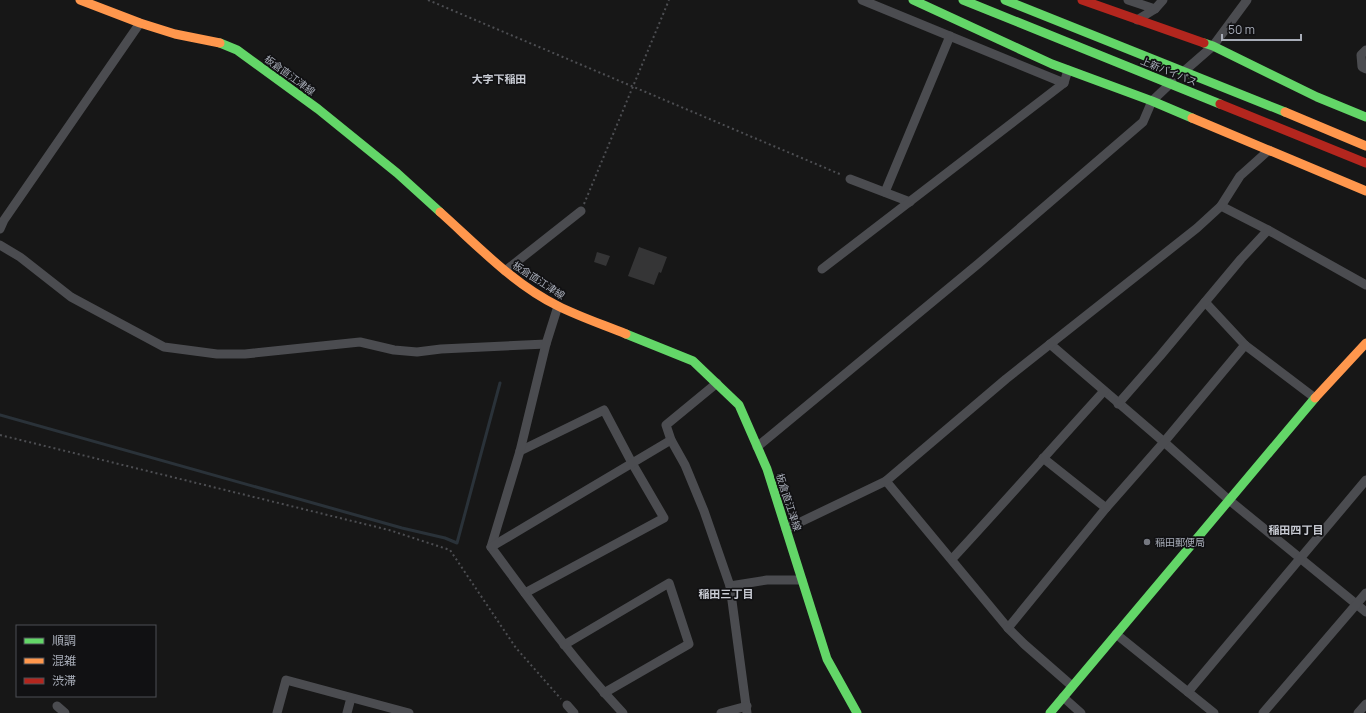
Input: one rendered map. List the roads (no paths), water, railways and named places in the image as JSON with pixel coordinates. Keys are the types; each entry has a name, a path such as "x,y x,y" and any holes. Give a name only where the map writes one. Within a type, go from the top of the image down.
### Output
{"main road":[{"name":"板倉直江津線","path":"80,0 140,23 175,34 219,43 237,50 318,109 396,173 505,271 528,288 558,306 693,361 717,382 739,405 767,469 827,659 857,713"},
{"path":"913,0 1068,70 1152,100 1366,191"},
{"name":"上新バイパス","path":"963,0 1366,163"},
{"name":"上新バイパス","path":"1005,0 1335,132 1366,146"},
{"path":"1082,0 1213,46 1317,97 1366,117"},
{"path":"1050,713 1315,398 1366,343"}],"street":[{"path":"862,0 1064,83"},
{"path":"1128,0 1155,9"},
{"path":"1137,20 1155,9 1164,0"},
{"path":"757,447 978,264 1144,122 1152,100 1213,46 1247,0"},
{"path":"0,229 2,219 140,23"},
{"path":"885,192 950,36"},
{"path":"1366,50 1361,55 1362,67 1366,69"},
{"path":"822,269 1064,83 1068,70"},
{"path":"786,529 886,481 1050,344 1196,228 1221,206 1240,176 1269,150"},
{"path":"850,179 910,202"},
{"path":"1221,206 1268,230 1366,285"},
{"path":"505,271 581,211"},
{"path":"1118,404 1241,259 1268,230"},
{"path":"0,245 20,257 71,297 164,348 217,354 245,354 360,342 394,350 417,352 441,349 546,344"},
{"path":"1205,302 1245,345 1315,398"},
{"path":"491,547 520,451 546,344 558,306"},
{"path":"1050,344 1164,442 1228,500 1366,612"},
{"path":"1008,628 1106,508 1164,442 1245,345"},
{"path":"717,382 666,425 671,440 688,472 704,511 730,586 747,709 721,713"},
{"path":"952,559 992,517 1104,392"},
{"path":"520,451 604,410 632,463 664,518 525,592"},
{"path":"491,547 671,440"},
{"path":"1044,458 1106,508"},
{"path":"1188,692 1366,480"},
{"path":"886,481 1008,628 1072,686"},
{"path":"491,547 564,645 604,693 623,713"},
{"path":"730,586 767,580 802,580"},
{"path":"564,645 669,583 689,644 604,693"},
{"path":"1263,713 1366,593"},
{"path":"1116,634 1214,713"},
{"path":"277,713 286,680 409,713"},
{"path":"1063,697 1081,713"},
{"path":"347,713 351,698"},
{"path":"1358,713 1366,704"},
{"path":"57,706 65,713"},
{"path":"567,706 574,713"}],"waterway":[{"path":"0,415 402,528 445,538 457,543 500,383"}],"place":[{"name":"稲田郵便局","path":"1147,542"}],"district":[{"name":"大字下稲田","path":"499,78"},
{"name":"稲田四丁目","path":"1296,529"},
{"name":"稲田三丁目","path":"726,593"}]}
